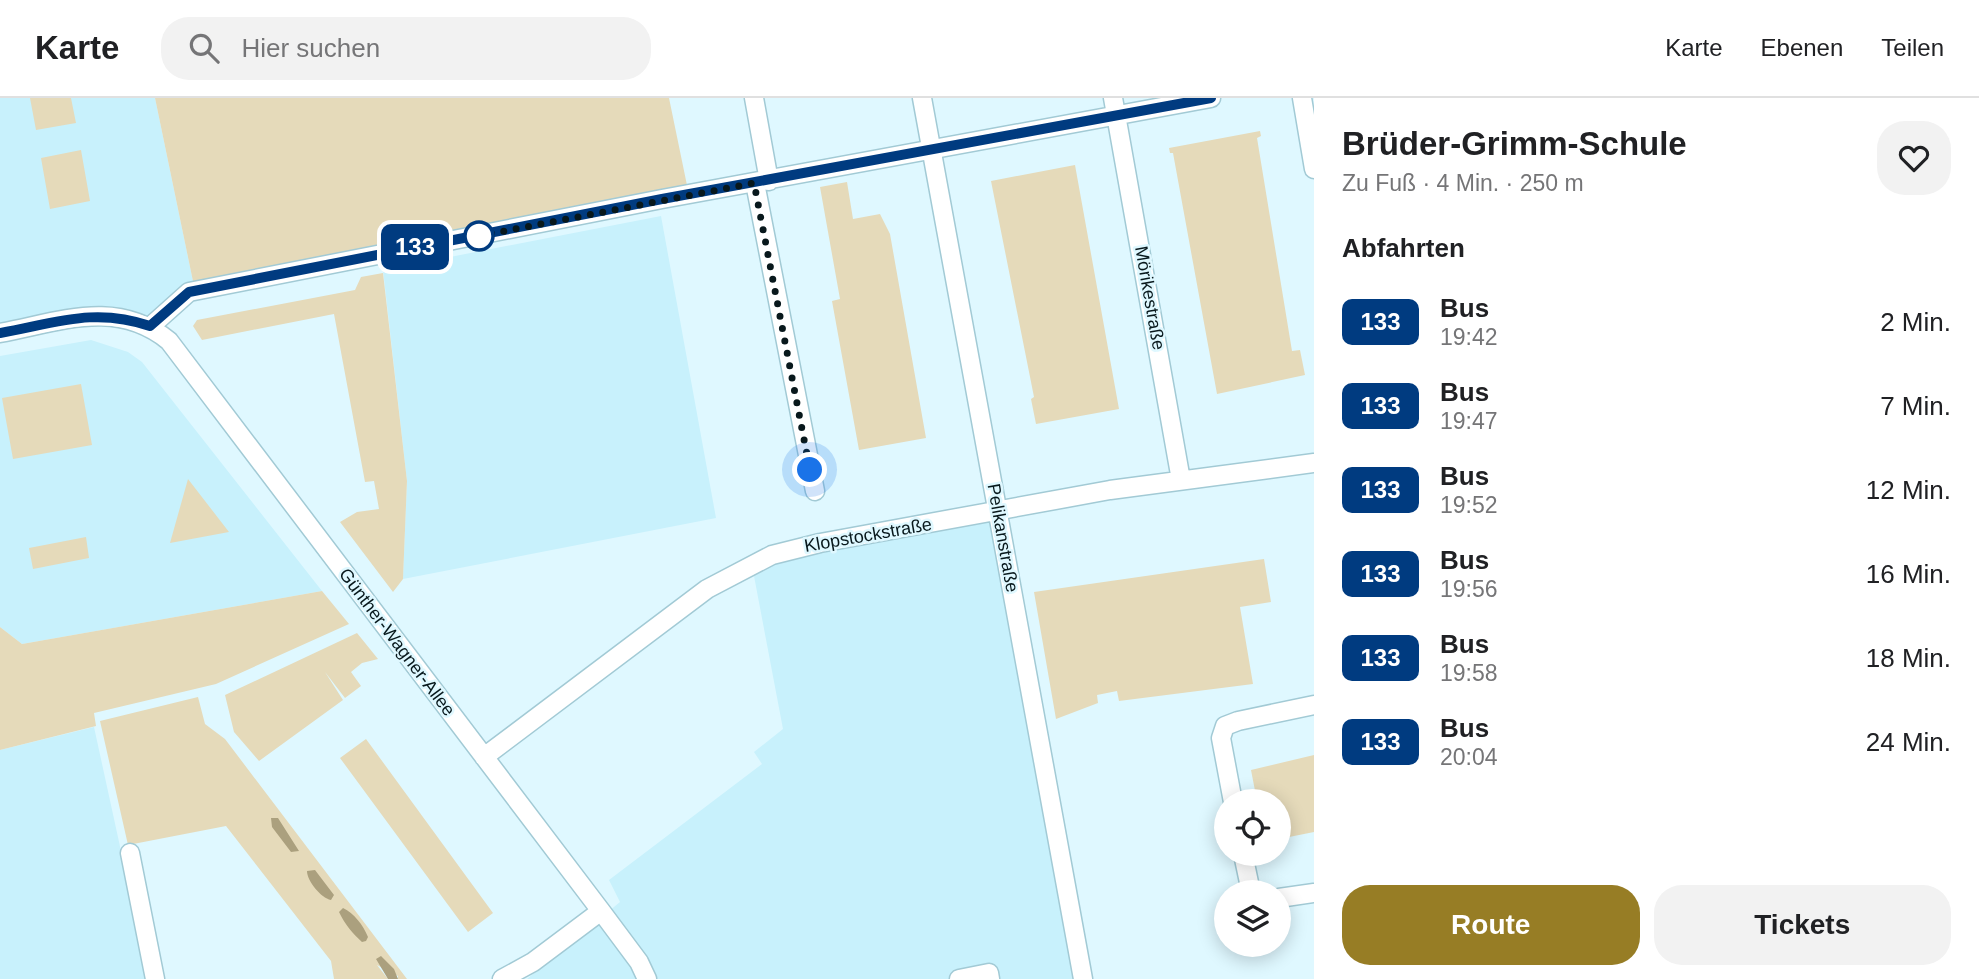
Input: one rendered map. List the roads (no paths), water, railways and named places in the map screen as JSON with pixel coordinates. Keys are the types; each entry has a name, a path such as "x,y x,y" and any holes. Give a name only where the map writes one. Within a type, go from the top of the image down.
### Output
{"street":[{"path":"754,98 762,182 815,491"},
{"name":"Pelikanstraße","path":"922,98 1083,979"},
{"name":"Mörikestraße","path":"1113,98 1181,480"},
{"path":"0,333 102,315 123,316 150,326 189,292 1211,98"},
{"path":"1302,98 1314,170"},
{"name":"Günther-Wagner-Allee","path":"150,326 180,355 601,911 639,962 648,979"},
{"name":"Klopstockstraße","path":"484,757 707,589 736,572 799,547 1181,480 1314,463"},
{"path":"1231,789 1221,737 1225,726 1314,705"},
{"path":"130,853 155,979"},
{"path":"1291,896 1314,893"},
{"path":"502,979 533,962 601,911"},
{"path":"521,979 533,962"},
{"name":"Günther-Wagner-Allee","path":"639,962 659,979"},
{"path":"959,979 989,973 990,979"}]}
